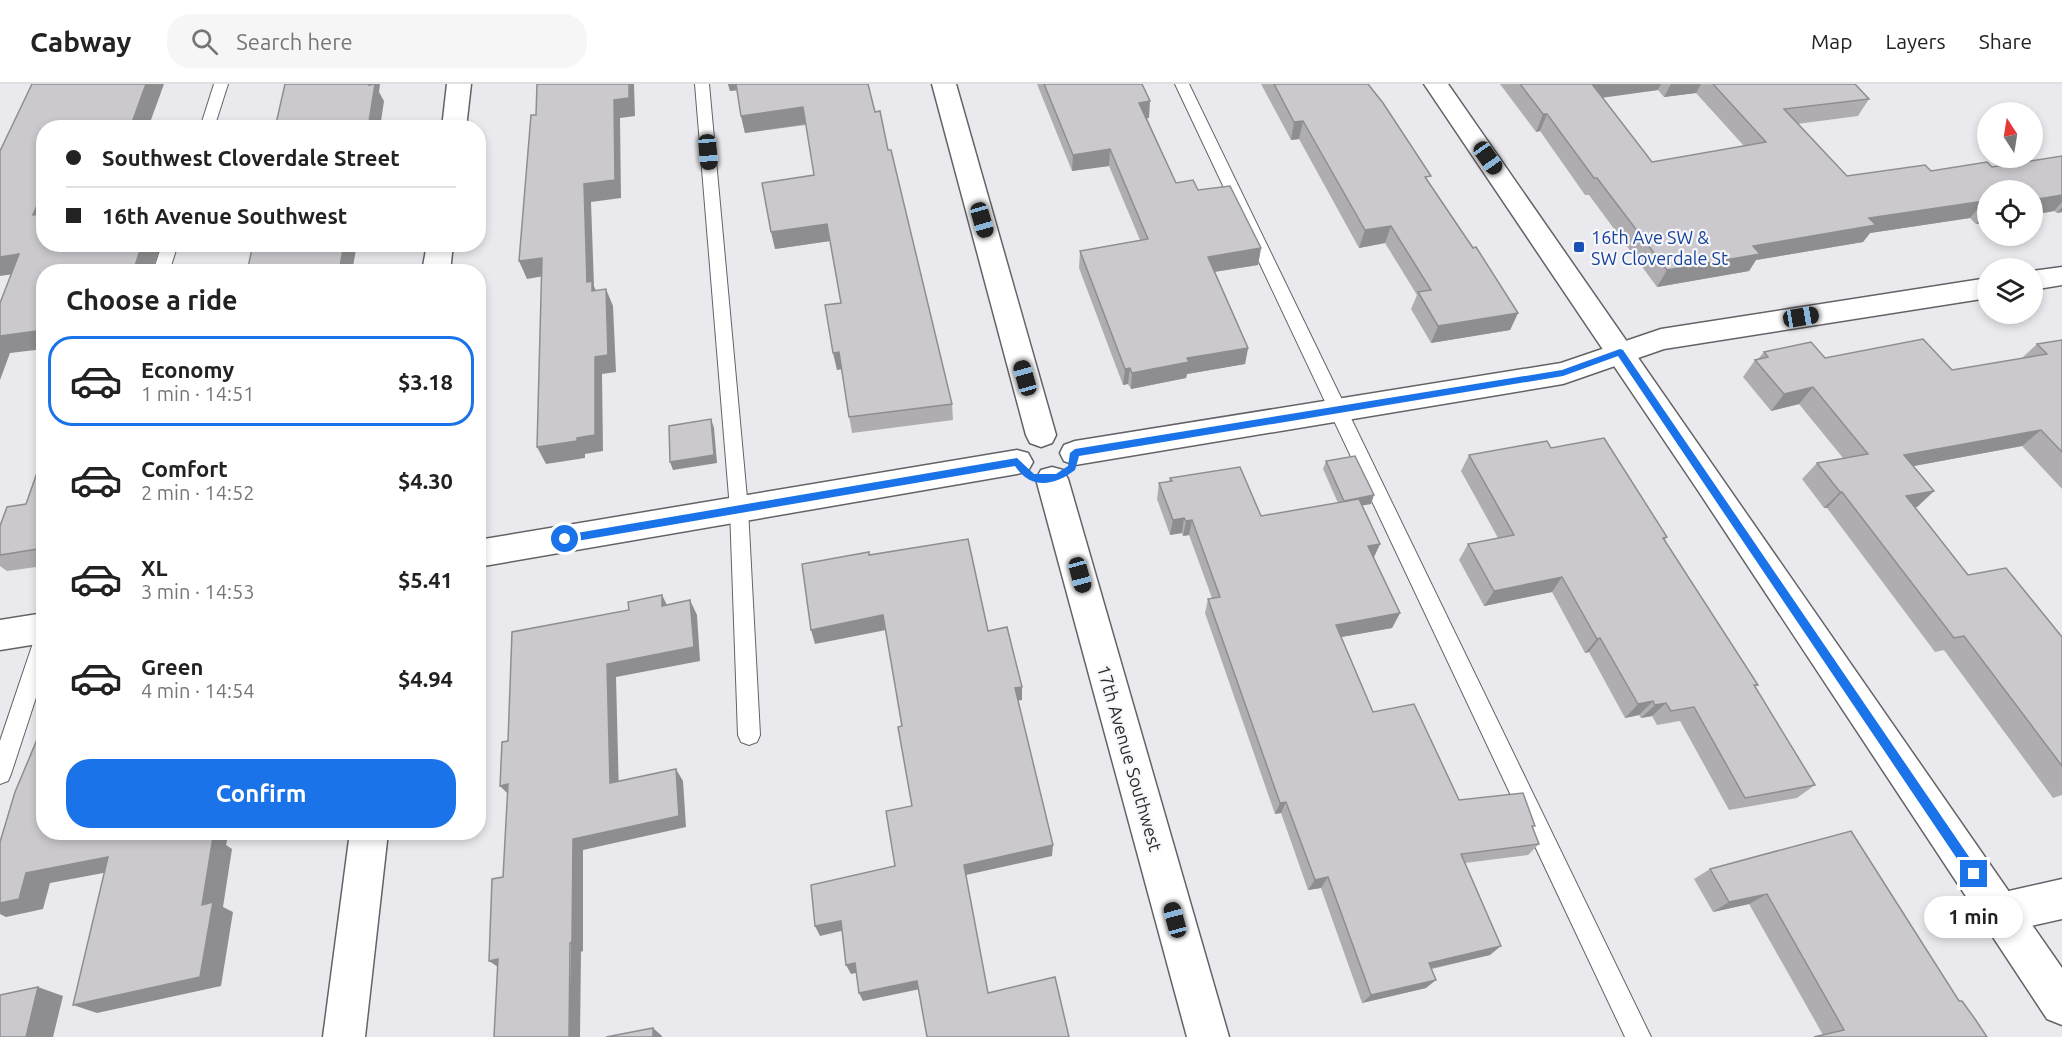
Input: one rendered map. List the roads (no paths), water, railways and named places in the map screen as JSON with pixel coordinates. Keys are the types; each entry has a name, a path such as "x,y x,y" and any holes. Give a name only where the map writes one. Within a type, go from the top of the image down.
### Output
{"street":[{"path":"455,120 459,84"},
{"path":"944,84 1041,435"},
{"path":"1436,84 2062,1004"},
{"path":"2043,279 2062,276"},
{"path":"1063,466 1065,440 1056,436 1041,435 1028,439 1017,452 1017,462 1024,472 1040,479 1063,466 1340,409 1563,373 1661,339 1977,290"},
{"path":"486,553 1017,462"},
{"name":"17th Avenue Southwest","path":"1063,466 1208,1037"},
{"path":"0,635 36,629"},
{"path":"344,1037 368,840"},
{"path":"2000,913 2062,899"}],"lane":[{"path":"210,120 221,84"},
{"path":"702,84 739,509 749,735"},
{"path":"1182,84 1340,409 1638,1037"},
{"path":"0,774 36,664"}],"place":[{"name":"16th Ave SW & SW Cloverdale St","path":"1579,247"}]}
